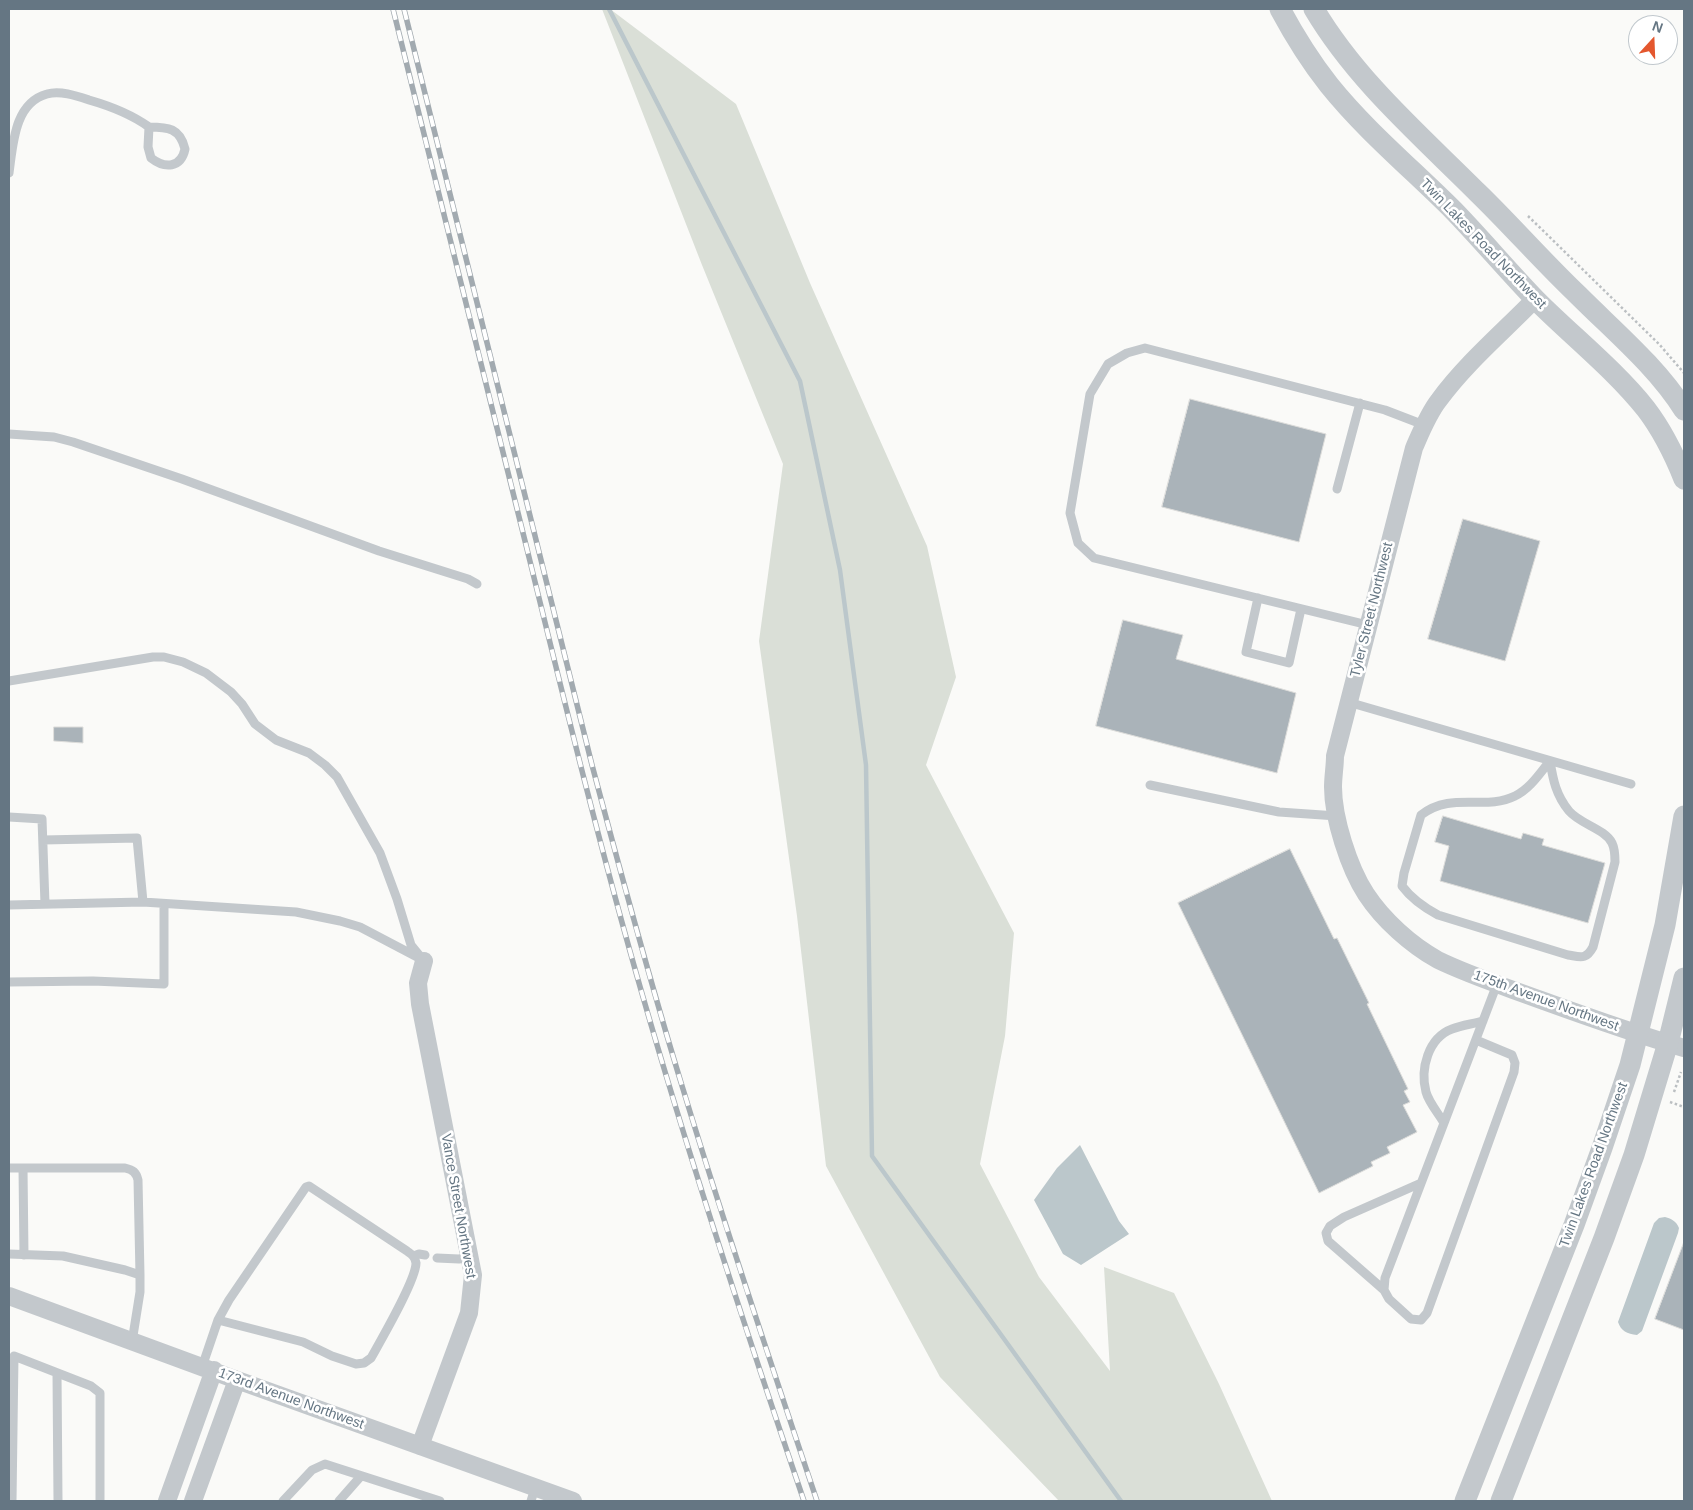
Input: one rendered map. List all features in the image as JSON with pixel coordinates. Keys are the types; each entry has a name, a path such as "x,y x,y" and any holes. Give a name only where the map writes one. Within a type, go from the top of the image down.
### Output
{"street":[{"name":"Twin Lakes Road Northwest","path":"1280,9 1295,36 1330,86 1370,131 1455,212 1535,299 1628,389 1646,410 1667,442 1684,478"},
{"path":"1314,9 1351,62 1374,90 1504,218 1555,274 1639,356 1660,378 1684,410"},
{"name":"Tyler Street Northwest","path":"1412,942 1386,920 1365,893 1342,843 1333,787 1336,756 1348,702 1414,448 1424,425 1454,381 1535,299"},
{"name":"Twin Lakes Road Northwest","path":"1465,1501 1574,1225 1630,1065 1665,926 1684,816"},
{"name":"175th Avenue Northwest","path":"1412,942 1438,959 1497,984 1637,1034 1676,1045"},
{"name":"Vance Street Northwest","path":"420,1446 468,1313 473,1275 420,1004 418,983 424,961"},
{"path":"1501,1501 1604,1238 1676,1045 1684,978"},
{"name":"173rd Avenue Northwest","path":"9,1296 420,1446 533,1495 573,1501"},
{"path":"167,1501 208,1369"},
{"path":"193,1501 237,1380"}],"lane":[{"path":"9,173 17,125 30,105 48,93 62,93 106,105 132,116 149,127 168,128 179,134 185,149 180,160 175,164 163,166 151,158 148,147 149,127"},
{"path":"1368,625 1094,558 1078,543 1070,513 1090,394 1108,364 1126,353 1145,348 1360,403 1385,410 1424,425"},
{"path":"1337,489 1360,403"},
{"path":"9,434 54,437 73,442 174,476 379,551 468,579 477,584"},
{"path":"1258,598 1246,652 1289,663 1301,609"},
{"path":"9,681 158,657 182,662 206,673 231,692 242,704 255,724 276,740 309,753 337,777 380,853 411,945 424,961"},
{"path":"1348,702 1631,784"},
{"path":"1550,761 1553,783 1570,812 1586,825 1603,834 1612,842 1614,851 1615,862 1593,947 1589,954 1581,958 1438,916 1427,910 1402,886 1421,815 1429,809 1444,804 1465,801 1492,802 1514,797 1526,789 1550,761"},
{"path":"1150,785 1279,812 1337,816"},
{"path":"9,817 42,819 45,904"},
{"path":"43,840 137,838 143,902"},
{"path":"9,905 143,902 270,909 314,914 360,927 424,961"},
{"path":"9,982 93,981 164,984 164,904"},
{"path":"1384,1290 1385,1278 1497,984"},
{"path":"1444,1123 1426,1094 1424,1078 1430,1047 1440,1036 1451,1029 1483,1021"},
{"path":"1421,1184 1344,1217 1330,1226 1326,1233 1328,1241 1384,1290 1389,1299 1411,1319 1421,1320 1427,1313 1514,1072 1512,1055 1476,1040"},
{"path":"9,1168 125,1168 137,1174 140,1292 132,1342"},
{"path":"23,1168 24,1255"},
{"path":"208,1369 218,1320 229,1300 306,1187 309,1186 414,1256"},
{"path":"9,1254 63,1256 126,1270 140,1276"},
{"path":"414,1256 419,1254 425,1256"},
{"path":"218,1320 303,1342 332,1356 356,1364 364,1363 371,1358 410,1283 415,1267 414,1256"},
{"path":"437,1258 459,1259 470,1257"},
{"path":"12,1501 14,1356 91,1386 100,1393 100,1501"},
{"path":"57,1373 58,1501"},
{"path":"284,1501 312,1470 325,1464 428,1500 440,1501"},
{"path":"339,1501 361,1476"}],"path":[{"path":"1670,1102 1684,1107"}],"shaded area":[{"path":"602,9 610,9 736,104 810,283 927,546 956,677 926,765 1014,933 1005,1036 980,1164 1039,1277 1110,1371 1104,1267 1174,1293 1219,1384 1272,1501 1059,1501 940,1377 826,1166 797,916 759,641 783,464 702,265"},
{"path":"1080,1145 1119,1221 1129,1234 1081,1265 1063,1254 1034,1200 1057,1168"},
{"path":"1665,1217 1677,1224 1679,1228 1678,1233 1642,1331 1637,1335 1630,1334 1623,1330 1618,1322 1654,1223 1659,1218"}],"building":[{"path":"1190,399 1326,434 1299,542 1162,507"},
{"path":"1463,519 1540,541 1505,661 1428,639"},
{"path":"1123,620 1183,635 1176,659 1296,693 1277,773 1096,726"},
{"path":"54,727 83,727 83,743 54,741"},
{"path":"1443,816 1521,839 1523,833 1544,839 1542,845 1605,863 1588,923 1440,881 1449,846 1435,842"},
{"path":"1290,849 1334,939 1337,938 1369,1003 1367,1004 1408,1089 1404,1091 1410,1102 1403,1105 1417,1132 1387,1147 1390,1153 1371,1162 1373,1166 1319,1193 1178,903"},
{"path":"1684,1242 1684,1330 1655,1319"}],"waterway":[{"path":"609,9 800,381 840,570 866,765 872,1156 1121,1501"}],"railway":[{"path":"393,9 568,715 627,941 700,1187 804,1501"},
{"path":"404,9 592,765 636,928 715,1192 817,1501"}]}
